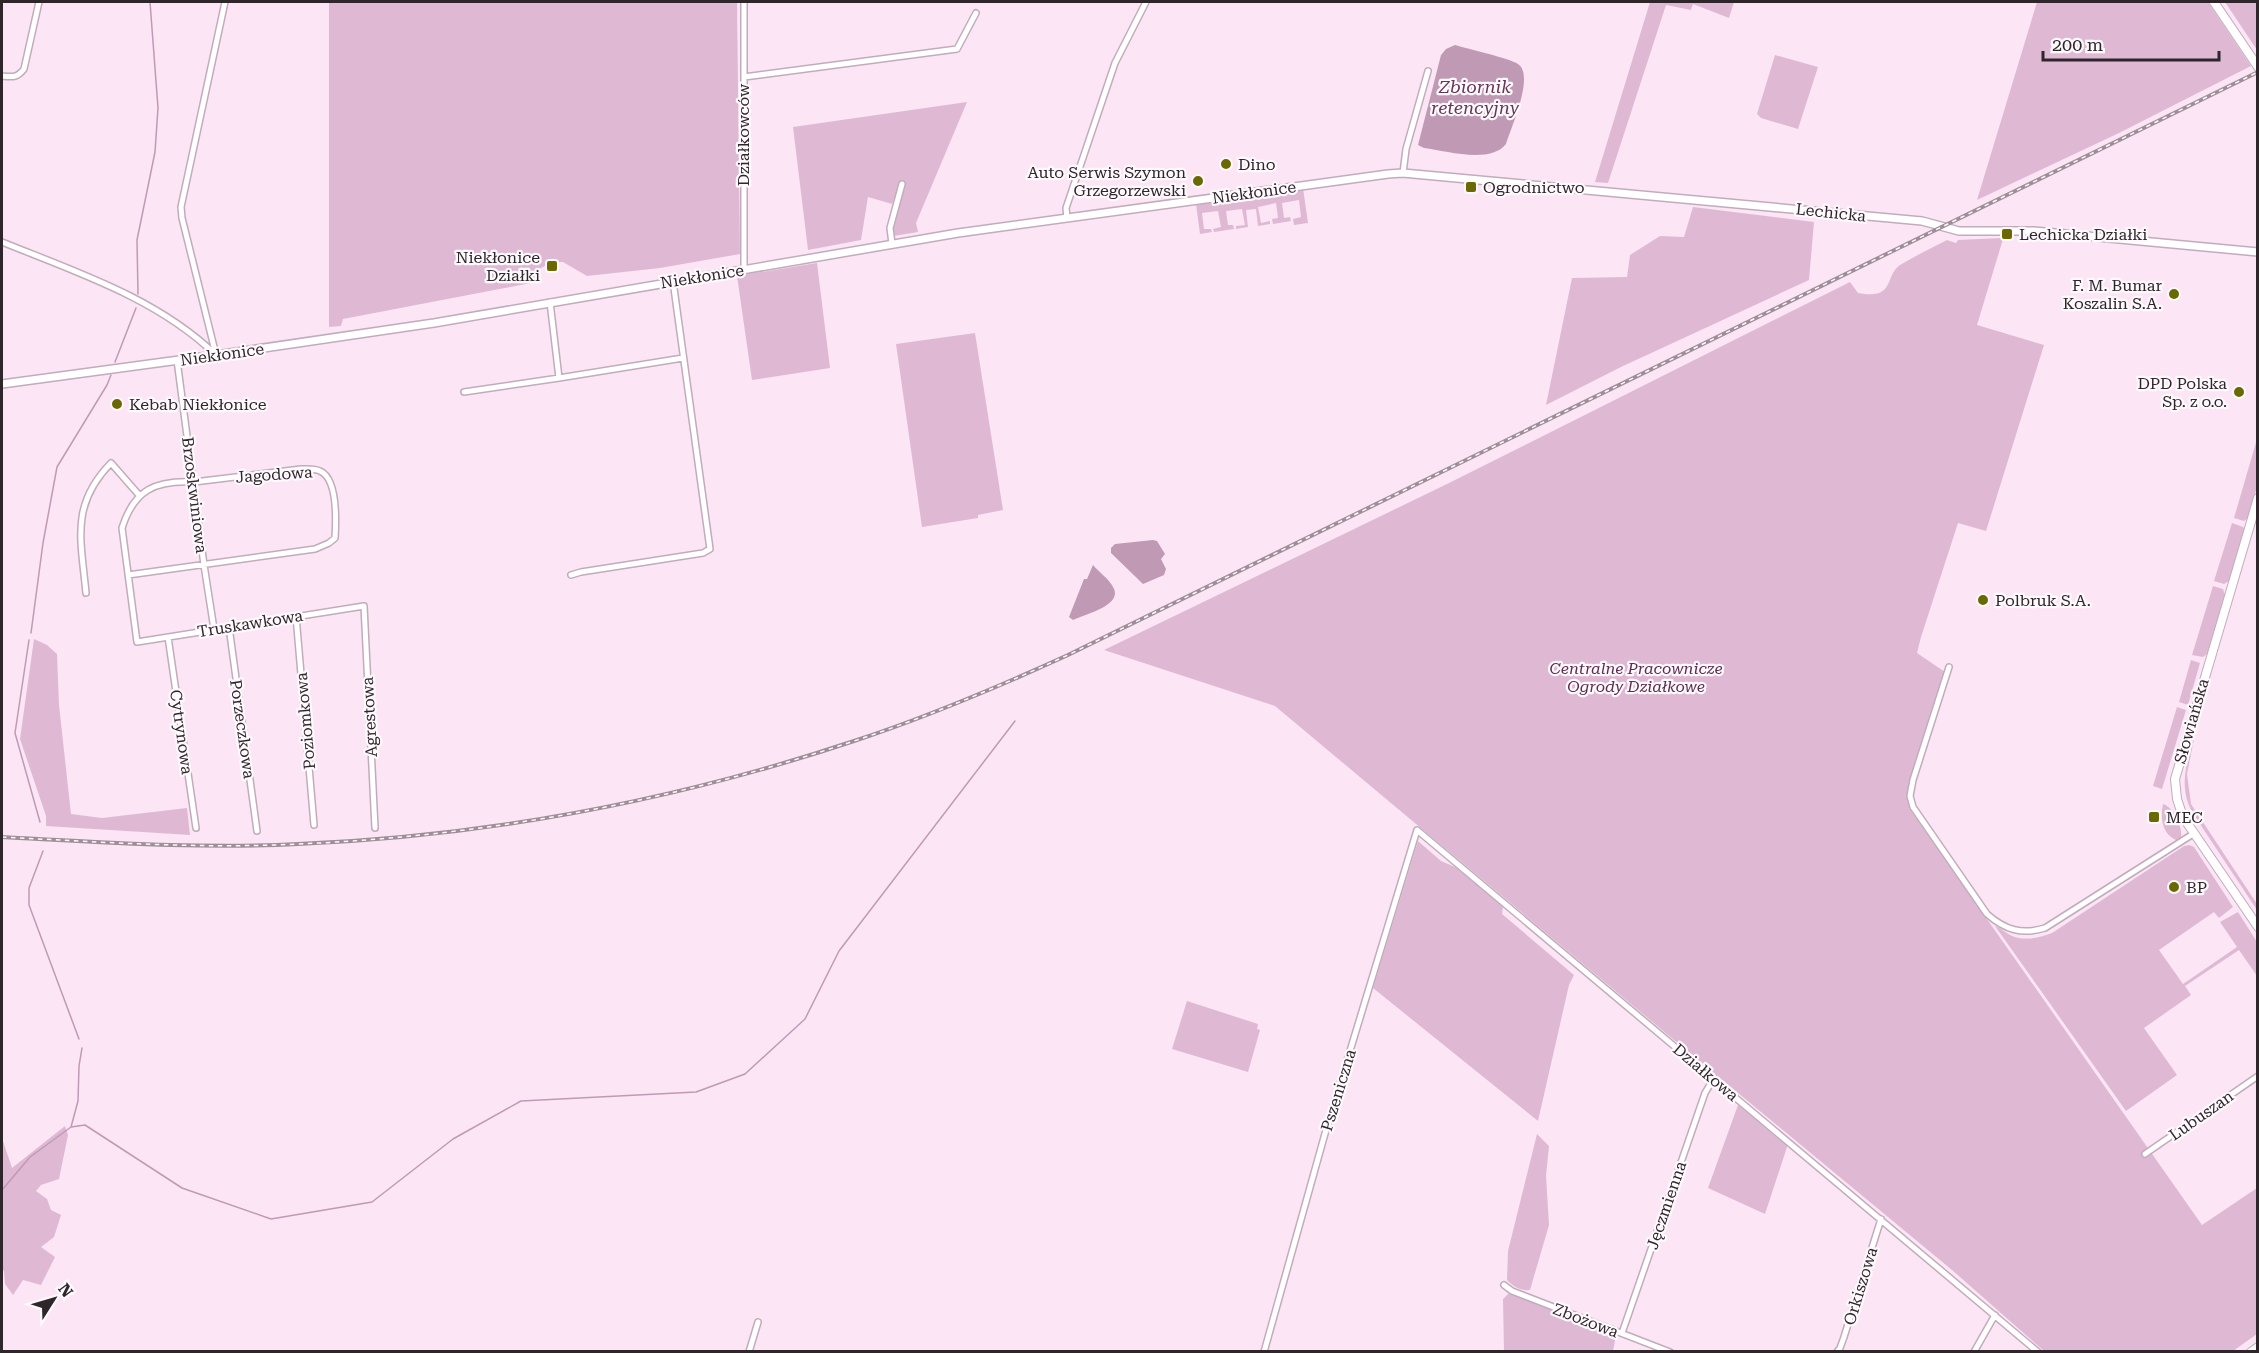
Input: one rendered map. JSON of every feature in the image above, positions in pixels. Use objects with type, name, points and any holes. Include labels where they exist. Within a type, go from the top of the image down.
[{"type":"main road","points":[[2214,2],[2255,64]]},
{"type":"main road","name":"Słowiańska","points":[[2258,498],[2175,774],[2179,805],[2193,834],[2258,927]]},
{"type":"main road","points":[[2251,1352],[2258,1347]]},
{"type":"street","points":[[2,76],[15,78],[24,69],[39,2]]},
{"type":"street","points":[[216,355],[181,207],[225,2]]},
{"type":"street","name":"Działkowców","points":[[744,2],[744,269]]},
{"type":"street","points":[[1067,218],[1066,208],[1115,63],[1146,2]]},
{"type":"street","points":[[744,77],[957,49],[976,13]]},
{"type":"street","points":[[1403,173],[1406,149],[1428,71]]},
{"type":"street","name":"Niekłonice","points":[[2,384],[434,323],[892,244],[1403,173]]},
{"type":"street","name":"Lechicka","points":[[1403,173],[1922,221],[1959,231],[2034,231],[2258,252]]},
{"type":"street","points":[[892,244],[890,228],[902,184]]},
{"type":"street","points":[[2,242],[103,283],[156,309],[187,329],[216,355]]},
{"type":"street","points":[[572,575],[703,553],[710,549],[673,281]]},
{"type":"street","points":[[550,302],[559,378]]},
{"type":"street","points":[[464,392],[683,358]]},
{"type":"street","name":"Brzoskwiniowa","points":[[177,360],[214,629]]},
{"type":"street","points":[[86,593],[80,520],[87,495],[97,477],[111,464],[139,495],[127,513],[122,528],[128,574]]},
{"type":"street","name":"Jagodowa","points":[[128,574],[315,549],[335,538],[337,517],[329,479],[318,470],[301,469],[194,482],[182,481],[152,486],[139,495]]},
{"type":"street","name":"Truskawkowa","points":[[128,574],[136,642],[364,606]]},
{"type":"street","name":"Agrestowa","points":[[364,606],[375,828]]},
{"type":"street","name":"Poziomkowa","points":[[296,616],[314,825]]},
{"type":"street","name":"Porzeczkowa","points":[[229,627],[257,831]]},
{"type":"street","name":"Cytrynowa","points":[[168,637],[196,828]]},
{"type":"street","points":[[1949,667],[1910,796],[1913,807],[1987,914],[1997,923],[2020,932],[2033,932],[2045,928],[2193,834]]},
{"type":"street","name":"Działkowa","points":[[1417,830],[2038,1352]]},
{"type":"street","name":"Pszeniczna","points":[[1264,1352],[1326,1130],[1417,830]]},
{"type":"street","name":"Lubuszan","points":[[2145,1154],[2258,1076]]},
{"type":"street","name":"Jęczmienna","points":[[1622,1333],[1701,1103],[1714,1078]]},
{"type":"street","name":"Orkiszowa","points":[[1837,1352],[1845,1337],[1881,1219]]},
{"type":"street","name":"Zbożowa","points":[[1504,1286],[1670,1352]]},
{"type":"street","points":[[1974,1352],[1995,1315]]},
{"type":"street","points":[[749,1352],[758,1322]]},
{"type":"green space","points":[[329,2],[737,2],[740,254],[660,268],[587,276],[563,262],[553,262],[539,269],[531,283],[343,319],[341,326],[329,327]]},
{"type":"green space","points":[[1650,2],[1734,2],[1729,18],[1693,4],[1691,10],[1666,5],[1608,183],[1595,182]]},
{"type":"green space","points":[[2037,2],[2208,2],[2251,66],[2119,133],[1977,200]]},
{"type":"green space","points":[[2225,2],[2257,2],[2257,50]]},
{"type":"green space","points":[[1775,55],[1818,67],[1798,129],[1761,118],[1757,114]]},
{"type":"green space","points":[[967,102],[916,223],[918,232],[894,236],[892,228],[901,196],[896,194],[892,204],[868,197],[861,240],[808,250],[793,127]]},
{"type":"green space","points":[[1303,188],[1308,223],[1294,225],[1293,219],[1301,217],[1299,200],[1282,203],[1284,218],[1290,217],[1291,221],[1273,224],[1272,219],[1278,218],[1276,203],[1258,207],[1261,223],[1270,221],[1270,224],[1258,226],[1256,209],[1246,210],[1248,227],[1236,229],[1236,226],[1245,225],[1242,209],[1226,211],[1228,225],[1233,225],[1234,229],[1214,232],[1213,229],[1221,227],[1218,211],[1202,213],[1204,229],[1211,229],[1212,232],[1200,234],[1196,204]]},
{"type":"green space","points":[[1693,207],[1814,222],[1809,280],[1621,367],[1546,405],[1572,278],[1627,277],[1630,255],[1660,236],[1684,237]]},
{"type":"green space","name":"Centralne Pracownicze Ogrody Działkowe","points":[[2003,239],[1977,325],[2044,345],[1986,531],[1958,523],[1921,637],[1917,653],[1945,672],[1932,711],[1909,808],[2202,1225],[2257,1188],[2257,1334],[2233,1351],[2044,1351],[1952,1270],[1275,706],[1104,650],[1447,484],[1850,282],[1858,293],[1878,293],[1884,290],[1900,265],[1947,240],[1956,243],[1958,240]]},
{"type":"green space","points":[[817,263],[830,368],[752,380],[737,276]]},
{"type":"green space","points":[[975,333],[1003,510],[978,515],[978,518],[922,527],[896,344]]},
{"type":"green space","points":[[2257,439],[2257,487],[2248,518],[2244,521],[2234,518]]},
{"type":"green space","points":[[2232,523],[2245,530],[2229,581],[2224,584],[2214,581]]},
{"type":"green space","points":[[2213,586],[2223,589],[2225,595],[2207,654],[2203,657],[2192,655]]},
{"type":"green space","points":[[34,639],[47,645],[57,654],[59,705],[71,814],[102,818],[187,808],[190,835],[46,826],[46,816],[20,739]]},
{"type":"green space","points":[[2191,660],[2200,663],[2188,705],[2179,702]]},
{"type":"green space","points":[[2177,707],[2186,710],[2162,789],[2153,786]]},
{"type":"green space","points":[[2195,734],[2187,774],[2191,804],[2257,904],[2257,910],[2189,805],[2185,775]]},
{"type":"green space","points":[[2163,804],[2177,819],[2181,835],[2178,841],[2168,835],[2165,830],[2162,815]]},
{"type":"green space","points":[[1418,841],[1441,861],[1455,867],[1503,906],[1502,914],[1574,975],[1569,985],[1538,1121],[1373,988]]},
{"type":"green space","points":[[2184,846],[2194,847],[2233,907],[2219,918],[2214,912],[2159,950],[2183,984],[2237,947],[2220,922],[2238,912],[2257,942],[2257,976],[2239,950],[2185,986],[2191,995],[2144,1028],[2177,1075],[2126,1111],[1995,926],[2012,936],[2027,939],[2052,933]]},
{"type":"green space","points":[[1187,1001],[1258,1024],[1257,1029],[1260,1030],[1248,1072],[1172,1049]]},
{"type":"green space","points":[[1738,1105],[1788,1144],[1765,1214],[1708,1188]]},
{"type":"green space","points":[[65,1126],[68,1135],[59,1179],[41,1185],[36,1191],[47,1199],[51,1210],[61,1215],[54,1237],[41,1247],[55,1257],[41,1285],[23,1280],[13,1295],[5,1284],[2,1270],[2,1138],[12,1168]]},
{"type":"green space","points":[[1537,1134],[1549,1146],[1546,1176],[1549,1225],[1530,1290],[1523,1290],[1507,1280],[1508,1251]]},
{"type":"green space","points":[[1509,1293],[1616,1335],[1613,1351],[1504,1351],[1503,1299]]},
{"type":"water","name":"Zbiornik retencyjny","points":[[1455,45],[1498,56],[1518,64],[1523,70],[1523,90],[1520,102],[1506,144],[1499,150],[1468,155],[1418,145],[1441,55],[1446,49]]},
{"type":"water","points":[[1157,541],[1165,554],[1161,559],[1166,569],[1164,575],[1143,584],[1111,553],[1111,548],[1115,544]]},
{"type":"water","points":[[1093,565],[1113,587],[1115,593],[1113,599],[1102,608],[1073,620],[1069,617],[1084,579],[1087,579]]},
{"type":"waterway","points":[[138,294],[137,240],[155,152],[158,108],[150,2]]},
{"type":"waterway","points":[[115,362],[136,308]]},
{"type":"waterway","points":[[31,633],[43,543],[57,467],[111,375]]},
{"type":"waterway","points":[[29,640],[15,733],[40,822]]},
{"type":"waterway","points":[[71,1127],[85,1125],[182,1188],[271,1219],[372,1202],[453,1139],[521,1101],[696,1092],[745,1074],[805,1019],[839,951],[1015,721]]},
{"type":"waterway","points":[[43,851],[29,888],[29,905],[79,1039]]},
{"type":"waterway","points":[[2,1190],[30,1157],[71,1127],[78,1101],[82,1048]]},
{"type":"railway","points":[[2,837],[224,846],[369,840],[440,833],[510,824],[649,798],[718,781],[854,741],[962,701],[1068,655],[2258,72]]},
{"type":"place","name":"Dino","points":[[1226,164]]},
{"type":"place","name":"Auto Serwis Szymon Grzegorzewski","points":[[1198,181]]},
{"type":"place","name":"Ogrodnictwo","points":[[1471,187]]},
{"type":"place","name":"Lechicka Działki","points":[[2007,234]]},
{"type":"place","name":"Niekłonice Działki","points":[[552,266]]},
{"type":"place","name":"F. M. Bumar Koszalin S.A.","points":[[2174,294]]},
{"type":"place","name":"DPD Polska Sp. z o.o.","points":[[2239,392]]},
{"type":"place","name":"Kebab Niekłonice","points":[[117,404]]},
{"type":"place","name":"Polbruk S.A.","points":[[1983,600]]},
{"type":"place","name":"MEC","points":[[2154,817]]},
{"type":"place","name":"BP","points":[[2174,887]]}]
